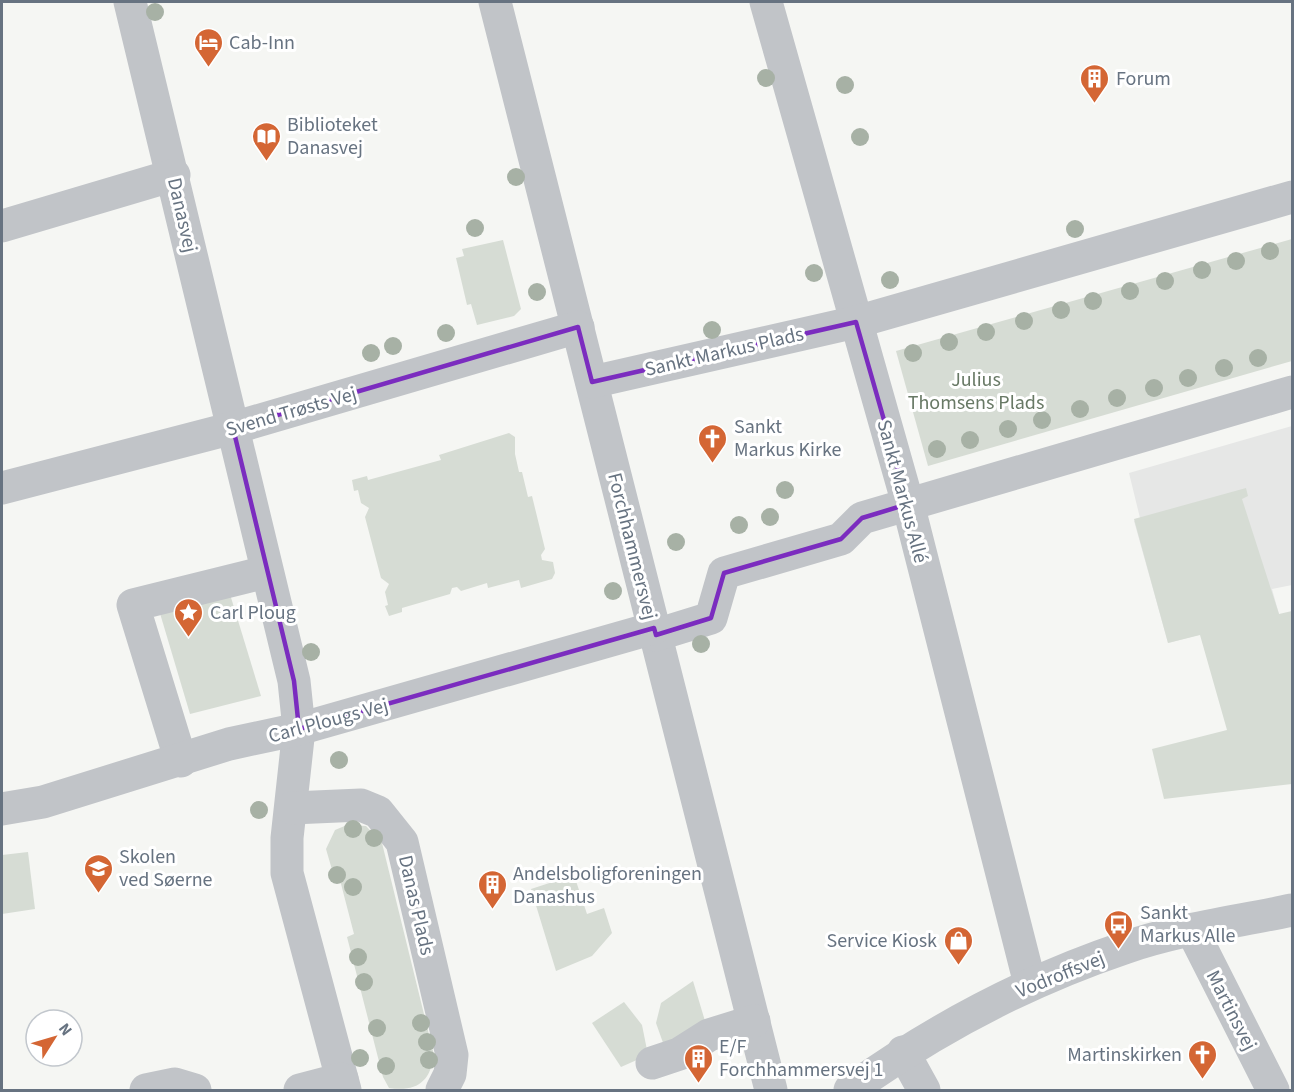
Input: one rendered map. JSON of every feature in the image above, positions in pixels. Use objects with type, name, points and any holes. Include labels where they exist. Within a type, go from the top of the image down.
[{"type":"street","name":"Danasvej","points":[[130,2],[234,428]]},
{"type":"street","name":"Forchhammersvej","points":[[495,2],[771,1090]]},
{"type":"street","name":"Sankt Markus Allé","points":[[766,2],[908,504],[1030,984]]},
{"type":"street","points":[[2,226],[174,175]]},
{"type":"street","points":[[856,321],[1293,197]]},
{"type":"street","name":"Sankt Markus Plads","points":[[592,382],[856,321]]},
{"type":"street","name":"Svend Trøsts Vej","points":[[2,488],[234,428],[578,327]]},
{"type":"street","points":[[655,631],[711,618],[724,573],[841,539],[862,518],[1293,392]]},
{"type":"street","points":[[234,428],[266,572],[294,681],[299,729],[287,838],[287,873],[343,1085],[300,1090]]},
{"type":"street","points":[[181,761],[133,605],[266,572]]},
{"type":"street","name":"Carl Plougs Vej","points":[[2,809],[43,802],[181,761],[229,744],[299,729],[655,631]]},
{"type":"street","name":"Danas Plads","points":[[292,808],[361,805],[378,812],[402,842],[452,1055],[450,1074],[442,1090]]},
{"type":"street","name":"Vodroffsvej","points":[[850,1090],[903,1052],[1030,984],[1124,948],[1192,930],[1293,910]]},
{"type":"street","name":"Martinsvej","points":[[1192,930],[1273,1090]]},
{"type":"street","points":[[652,1063],[679,1054],[709,1035],[754,1021]]},
{"type":"street","points":[[903,1052],[924,1090]]},
{"type":"street","points":[[146,1090],[175,1084],[195,1090]]},
{"type":"highlighted area","points":[[856,322],[908,504],[862,518],[841,539],[724,573],[711,618],[656,635],[654,628],[299,729],[294,681],[233,428],[578,327],[592,382]]},
{"type":"shaded area","points":[[1292,426],[1292,585],[1272,589],[1279,614],[1168,643],[1134,521],[1140,518],[1129,473]]},
{"type":"green space","name":"Julius Thomsens Plads","points":[[1292,239],[1292,361],[928,466],[896,351]]},
{"type":"green space","points":[[503,240],[521,309],[514,316],[477,325],[471,304],[467,305],[456,258],[464,256],[462,249]]},
{"type":"green space","points":[[509,433],[515,437],[515,454],[519,472],[522,472],[528,497],[532,496],[545,549],[541,555],[542,560],[553,562],[555,573],[552,579],[521,588],[519,580],[488,588],[487,583],[461,591],[457,587],[452,588],[450,594],[402,608],[402,612],[389,616],[385,606],[388,605],[385,592],[389,584],[381,578],[365,517],[369,508],[361,503],[358,490],[354,491],[352,480],[367,476],[368,480],[441,460],[439,455]]},
{"type":"green space","points":[[1246,488],[1248,496],[1242,499],[1279,614],[1292,611],[1292,784],[1164,799],[1152,749],[1227,730],[1200,635],[1168,643],[1134,519]]},
{"type":"green space","points":[[229,591],[261,696],[190,714],[159,610]]},
{"type":"green space","points":[[347,825],[366,826],[382,843],[434,1055],[425,1078],[420,1083],[407,1088],[389,1088],[383,1077],[347,937],[354,934],[340,880],[335,880],[326,849],[335,830]]},
{"type":"green space","points":[[28,852],[35,909],[2,914],[2,855]]},
{"type":"green space","points":[[574,875],[587,914],[604,908],[612,933],[592,956],[556,971],[531,889]]},
{"type":"green space","points":[[693,981],[708,1031],[667,1054],[656,1023],[661,1003]]},
{"type":"green space","points":[[624,1002],[642,1025],[648,1055],[621,1067],[592,1023]]},
{"type":"place","name":"Cab-Inn","points":[[208,68]]},
{"type":"place","name":"Forum","points":[[1095,104]]},
{"type":"place","name":"Biblioteket Danasvej","points":[[266,162]]},
{"type":"place","name":"Sankt Markus Kirke","points":[[713,464]]},
{"type":"place","name":"Carl Ploug","points":[[189,638]]},
{"type":"place","name":"Skolen ved Søerne","points":[[98,894]]},
{"type":"place","name":"Andelsboligforeningen Danashus","points":[[492,910]]},
{"type":"place","name":"Sankt Markus Alle","points":[[1119,950]]},
{"type":"place","name":"Service Kiosk","points":[[958,966]]},
{"type":"place","name":"Martinskirken","points":[[1203,1080]]},
{"type":"place","name":"E/F Forchhammersvej 1","points":[[698,1084]]}]
